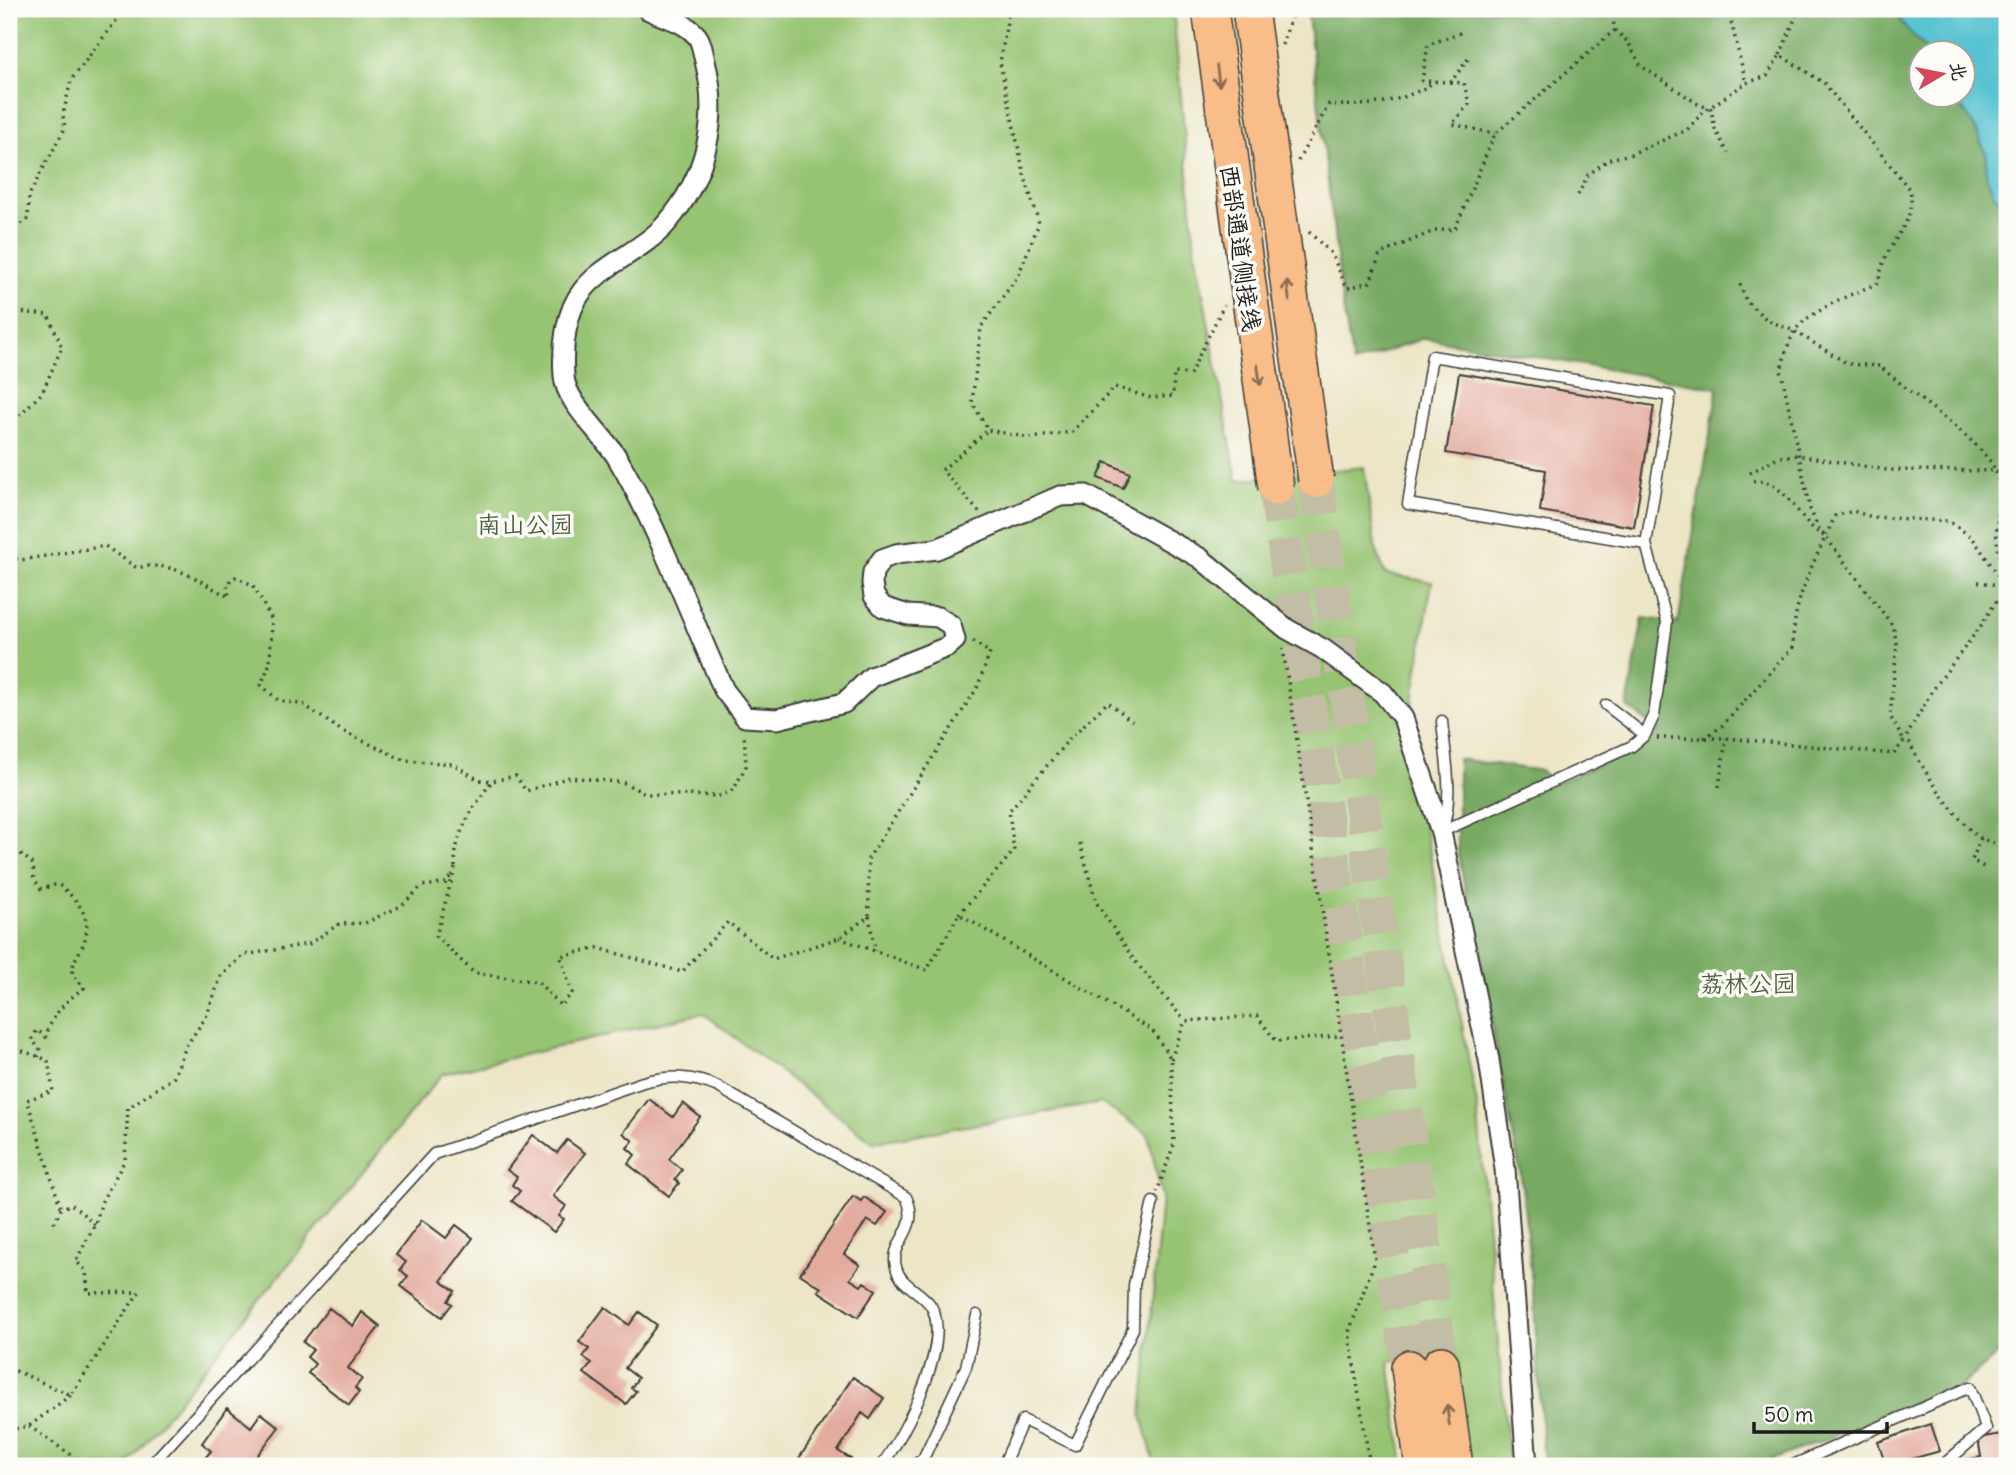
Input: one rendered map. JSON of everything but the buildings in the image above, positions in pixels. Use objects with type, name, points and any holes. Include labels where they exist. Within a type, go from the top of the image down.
[{"type":"highway","name":"西部通道侧接线","points":[[1210,9],[1276,488]]},
{"type":"highway","name":"西部通道侧接线","points":[[1250,9],[1316,480]]},
{"type":"highway","points":[[1423,1466],[1425,1366],[1455,1466]]},
{"type":"street","points":[[646,9],[682,23],[699,37],[708,75],[710,137],[704,163],[665,226],[584,288],[572,306],[563,358],[564,380],[572,399],[609,442],[629,477],[724,690],[745,717],[776,719],[844,703],[871,677],[947,647],[955,640],[951,625],[938,617],[908,615],[883,607],[874,596],[873,572],[882,559],[937,549],[1060,496],[1086,495],[1200,558],[1279,622],[1323,649],[1383,693],[1403,718],[1441,832],[1498,1115],[1505,1169],[1527,1466]]},
{"type":"lane","points":[[1441,832],[1632,746],[1645,735],[1654,716],[1667,622],[1646,544],[1670,396],[1432,356],[1408,504],[1646,544]]},
{"type":"lane","points":[[1606,705],[1645,735]]},
{"type":"lane","points":[[1441,721],[1449,808],[1441,832]]},
{"type":"lane","points":[[150,1466],[434,1154],[642,1083],[673,1076],[704,1081],[718,1087],[906,1197],[911,1221],[895,1255],[895,1266],[900,1278],[923,1295],[933,1309],[937,1326],[920,1396],[900,1439],[881,1466]]},
{"type":"lane","points":[[1003,1466],[1023,1420],[1075,1445],[1133,1329],[1134,1285],[1153,1202]]},
{"type":"lane","points":[[913,1466],[923,1459],[965,1367],[977,1315]]},
{"type":"lane","points":[[1791,1466],[1970,1387],[1986,1428],[1942,1466]]},
{"type":"path","points":[[9,232],[28,219],[29,195],[65,128],[63,115],[71,80],[125,9]]},
{"type":"path","points":[[1009,9],[1000,63],[1024,174],[1039,223],[1018,276],[981,327],[972,402],[988,430],[1031,438],[1072,432],[1115,387],[1151,398],[1173,396],[1174,373],[1190,373],[1226,302]]},
{"type":"path","points":[[1280,52],[1294,9]]},
{"type":"path","points":[[1571,9],[1610,9],[1615,30],[1628,42],[1641,66],[1698,104],[1712,109]]},
{"type":"path","points":[[1728,9],[1746,83]]},
{"type":"path","points":[[1578,195],[1588,175],[1609,159],[1662,142],[1687,130],[1703,112],[1712,109],[1746,83],[1767,76],[1780,55],[1799,9]]},
{"type":"path","points":[[1465,30],[1428,45],[1422,80],[1464,83],[1469,104],[1452,124],[1495,134]]},
{"type":"path","points":[[1306,230],[1331,253],[1347,288],[1370,282],[1380,254],[1434,231],[1455,229],[1495,134],[1615,30]]},
{"type":"path","points":[[1780,55],[1824,83],[1875,151],[1894,168],[1910,190],[1912,201],[1908,222],[1884,259],[1878,283],[1834,302],[1794,331],[1781,370],[1810,509],[1826,537]]},
{"type":"path","points":[[1451,82],[1468,59]]},
{"type":"path","points":[[1295,167],[1329,104],[1351,106],[1418,94],[1435,81]]},
{"type":"path","points":[[1712,109],[1715,129],[1728,153]]},
{"type":"path","points":[[1645,735],[1662,740],[1726,738],[1894,754],[1932,691],[2007,587],[1996,538],[1999,503],[1996,471],[1975,443],[1901,386],[1880,366],[1848,363],[1794,331],[1767,320],[1746,301],[1740,284]]},
{"type":"path","points":[[9,311],[48,315],[62,347],[42,393],[9,425]]},
{"type":"path","points":[[988,430],[942,470],[992,526]]},
{"type":"path","points":[[1750,473],[1778,457],[1797,455],[1886,470],[2007,471]]},
{"type":"path","points":[[1753,481],[1763,480],[1772,484],[1786,496],[1810,529],[1835,544],[1893,626],[1897,644],[1890,716],[1938,789],[1981,838],[2007,845]]},
{"type":"path","points":[[1703,738],[1721,727],[1793,647],[1792,625],[1804,579],[1835,516],[1853,511],[1872,517],[1948,521],[1972,537],[2007,587]]},
{"type":"path","points":[[9,557],[21,560],[105,546],[119,553],[137,568],[155,563],[179,570],[229,597],[227,584],[235,578],[253,585],[272,620],[270,663],[261,685],[278,700],[304,705],[342,731],[404,760],[453,764],[479,780],[492,781],[516,776],[526,791],[570,777],[624,783],[646,794],[721,796],[734,789],[746,766],[745,717]]},
{"type":"path","points":[[1978,582],[2007,587]]},
{"type":"path","points":[[1279,622],[1374,1261],[1349,1332],[1370,1466]]},
{"type":"path","points":[[874,951],[869,916],[868,859],[977,688],[990,653],[951,625]]},
{"type":"path","points":[[839,938],[928,970],[959,914],[1014,850],[1009,811],[1070,738],[1108,702],[1132,721]]},
{"type":"path","points":[[1719,787],[1726,738]]},
{"type":"path","points":[[492,781],[471,812],[454,847],[455,868],[436,936],[474,973],[538,982],[561,1006],[572,993],[560,956],[598,948],[682,971],[728,922],[773,958],[839,938],[869,916]]},
{"type":"path","points":[[9,822],[15,849],[33,864],[34,879],[41,889],[58,884],[78,900],[88,922],[82,946],[73,960],[72,973],[84,988],[65,1003],[49,1024],[46,1037],[37,1030],[32,1040],[40,1049],[38,1056]]},
{"type":"path","points":[[1981,838],[1972,860],[1987,869]]},
{"type":"path","points":[[1080,843],[1096,902],[1134,960],[1185,1021]]},
{"type":"path","points":[[9,1430],[29,1426],[71,1395],[139,1292],[88,1293],[86,1271],[76,1261],[95,1224],[102,1201],[125,1160],[128,1108],[174,1077],[186,1046],[206,1017],[221,976],[244,955],[309,944],[339,924],[365,923],[401,906],[422,886],[446,883],[455,868]]},
{"type":"path","points":[[959,914],[1152,1030],[1171,1059]]},
{"type":"path","points":[[1185,1021],[1256,1016],[1276,1041],[1341,1036]]},
{"type":"path","points":[[1153,1202],[1174,1144],[1171,1059],[1185,1021]]},
{"type":"path","points":[[9,1046],[48,1060],[53,1091],[27,1100],[61,1209]]},
{"type":"path","points":[[54,1223],[61,1209],[71,1204],[95,1224]]},
{"type":"path","points":[[9,1280],[12,1287],[9,1293]]},
{"type":"path","points":[[9,1367],[71,1395]]},
{"type":"path","points":[[29,1426],[74,1457],[71,1466]]},
{"type":"green space","name":"南山公园","points":[[9,9],[1173,9],[1195,250],[1237,480],[1364,467],[1375,546],[1385,574],[1432,582],[1412,706],[1409,760],[1429,847],[1477,1105],[1509,1466],[1469,1466],[1454,1353],[1389,1362],[1404,1466],[1155,1466],[1142,1415],[1162,1197],[1148,1134],[1101,1103],[873,1142],[703,1013],[442,1074],[126,1466],[9,1466]]},
{"type":"green space","name":"荔林公园","points":[[1307,9],[1897,9],[1905,27],[1915,38],[1908,38],[1908,108],[1962,108],[1976,130],[1987,156],[1986,175],[1994,195],[2007,208],[2007,1346],[1959,1388],[1756,1466],[1544,1466],[1534,1302],[1521,1176],[1458,853],[1458,759],[1542,771],[1554,784],[1634,750],[1659,730],[1627,707],[1643,618],[1678,623],[1718,388],[1424,338],[1353,364],[1343,307]]},
{"type":"water","points":[[1897,9],[2005,9],[2007,208],[1994,195],[1986,175],[1987,156],[1976,130],[1962,108],[1978,108],[1978,38],[1915,38]]},
{"type":"tunnel","points":[[1316,480],[1441,1364]]},
{"type":"tunnel","points":[[1276,488],[1409,1368]]}]
